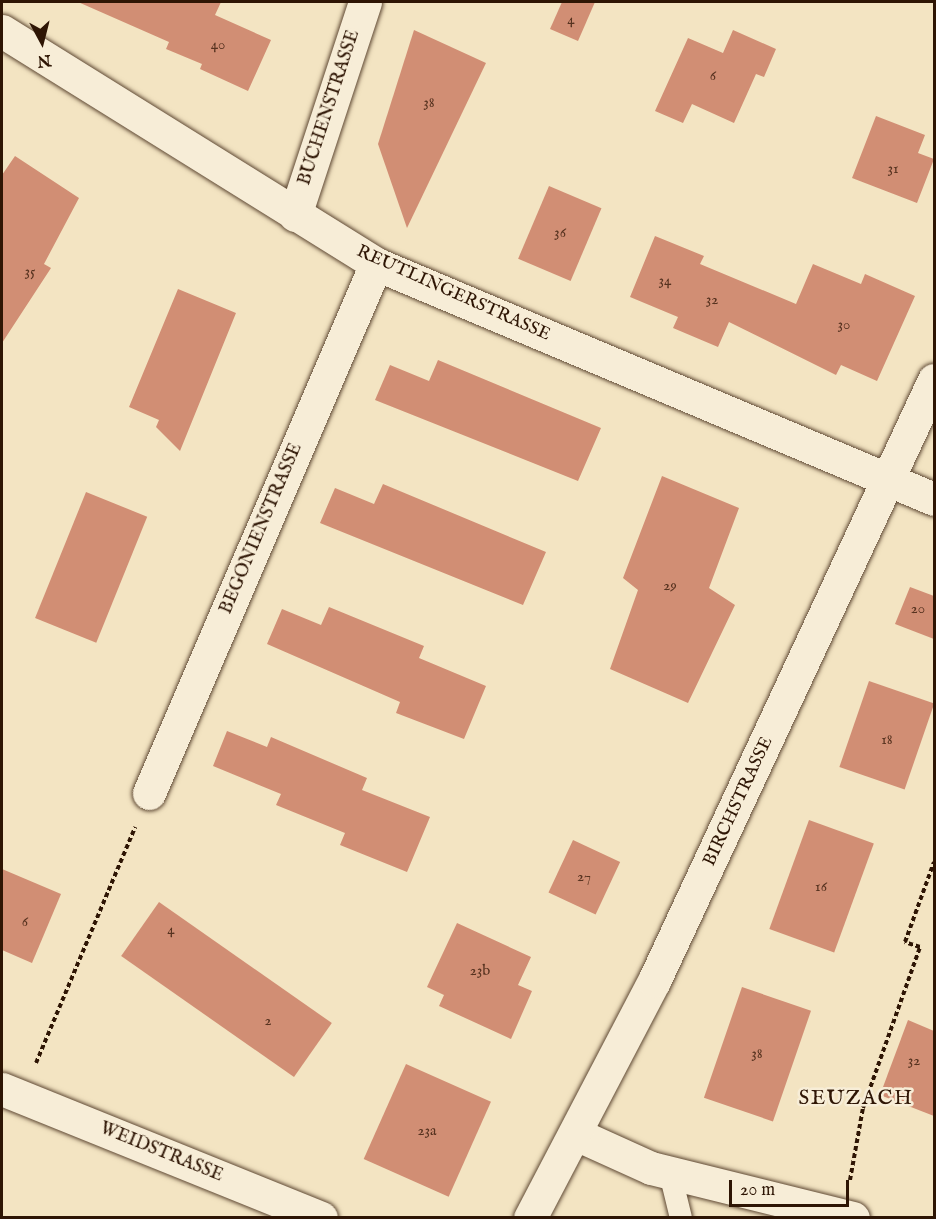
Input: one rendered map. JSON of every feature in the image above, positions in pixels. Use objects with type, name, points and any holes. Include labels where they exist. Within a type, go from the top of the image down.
[{"type":"street","name":"BUCHENSTRASSE","points":[[295,215],[365,2]]},
{"type":"street","name":"REUTLINGERSTRASSE","points":[[2,31],[376,264],[934,498]]},
{"type":"street","name":"BEGONIENSTRASSE","points":[[149,793],[376,264]]},
{"type":"street","name":"BIRCHSTRASSE","points":[[530,1218],[578,1135],[890,481],[934,380]]},
{"type":"street","name":"WEIDSTRASSE","points":[[12,1093],[321,1218]]},
{"type":"street","points":[[578,1135],[670,1173],[847,1216]]},
{"type":"lane","points":[[670,1173],[681,1218]]},
{"type":"path","points":[[12,1093],[149,793]]},
{"type":"path","points":[[847,1216],[863,1108],[920,946],[905,942],[934,862]]},
{"type":"building","points":[[78,2],[221,2],[215,15],[271,40],[248,91],[200,69],[202,64],[166,49],[169,42]]},
{"type":"building","points":[[562,2],[595,2],[578,41],[550,29]]},
{"type":"building","points":[[414,30],[486,63],[407,228],[378,144]]},
{"type":"building","points":[[733,30],[776,49],[764,77],[756,74],[734,123],[692,104],[683,123],[655,111],[688,38],[723,53]]},
{"type":"building","points":[[876,116],[925,135],[918,153],[934,159],[917,203],[852,178]]},
{"type":"building","points":[[15,156],[79,198],[44,264],[51,268],[2,343],[2,175]]},
{"type":"building","points":[[549,186],[601,208],[571,281],[518,259]]},
{"type":"building","points":[[655,236],[704,256],[700,264],[796,304],[813,264],[861,284],[865,274],[915,296],[877,381],[841,365],[836,375],[729,322],[718,347],[673,328],[678,317],[630,297]]},
{"type":"building","points":[[178,289],[236,313],[180,451],[156,427],[159,420],[129,407]]},
{"type":"building","points":[[438,360],[601,428],[578,481],[375,400],[390,365],[429,381]]},
{"type":"building","points":[[662,476],[739,508],[709,588],[735,605],[688,703],[610,669],[638,590],[623,578]]},
{"type":"building","points":[[383,484],[546,552],[523,605],[320,523],[335,488],[374,504]]},
{"type":"building","points":[[86,492],[147,517],[96,643],[35,618]]},
{"type":"building","points":[[910,587],[934,596],[934,639],[895,624]]},
{"type":"building","points":[[329,607],[424,646],[419,658],[486,686],[464,739],[396,713],[400,702],[267,644],[282,609],[321,625]]},
{"type":"building","points":[[869,681],[934,703],[905,790],[839,767]]},
{"type":"building","points":[[227,731],[267,747],[271,737],[367,778],[362,790],[430,817],[407,872],[340,845],[345,833],[276,805],[281,794],[213,766]]},
{"type":"building","points":[[809,820],[874,844],[834,953],[769,929]]},
{"type":"building","points":[[573,840],[620,862],[596,915],[548,893]]},
{"type":"building","points":[[2,869],[61,894],[32,963],[2,950]]},
{"type":"building","points":[[159,902],[332,1023],[294,1077],[121,956]]},
{"type":"building","points":[[457,923],[531,957],[518,985],[532,991],[511,1039],[439,1006],[444,995],[427,987]]},
{"type":"building","points":[[742,987],[811,1011],[773,1121],[704,1098]]},
{"type":"building","points":[[908,1020],[934,1031],[934,1116],[880,1095]]},
{"type":"building","points":[[406,1064],[491,1102],[449,1197],[364,1159]]},
{"type":"district","name":"SEUZACH","points":[[856,1099]]}]
